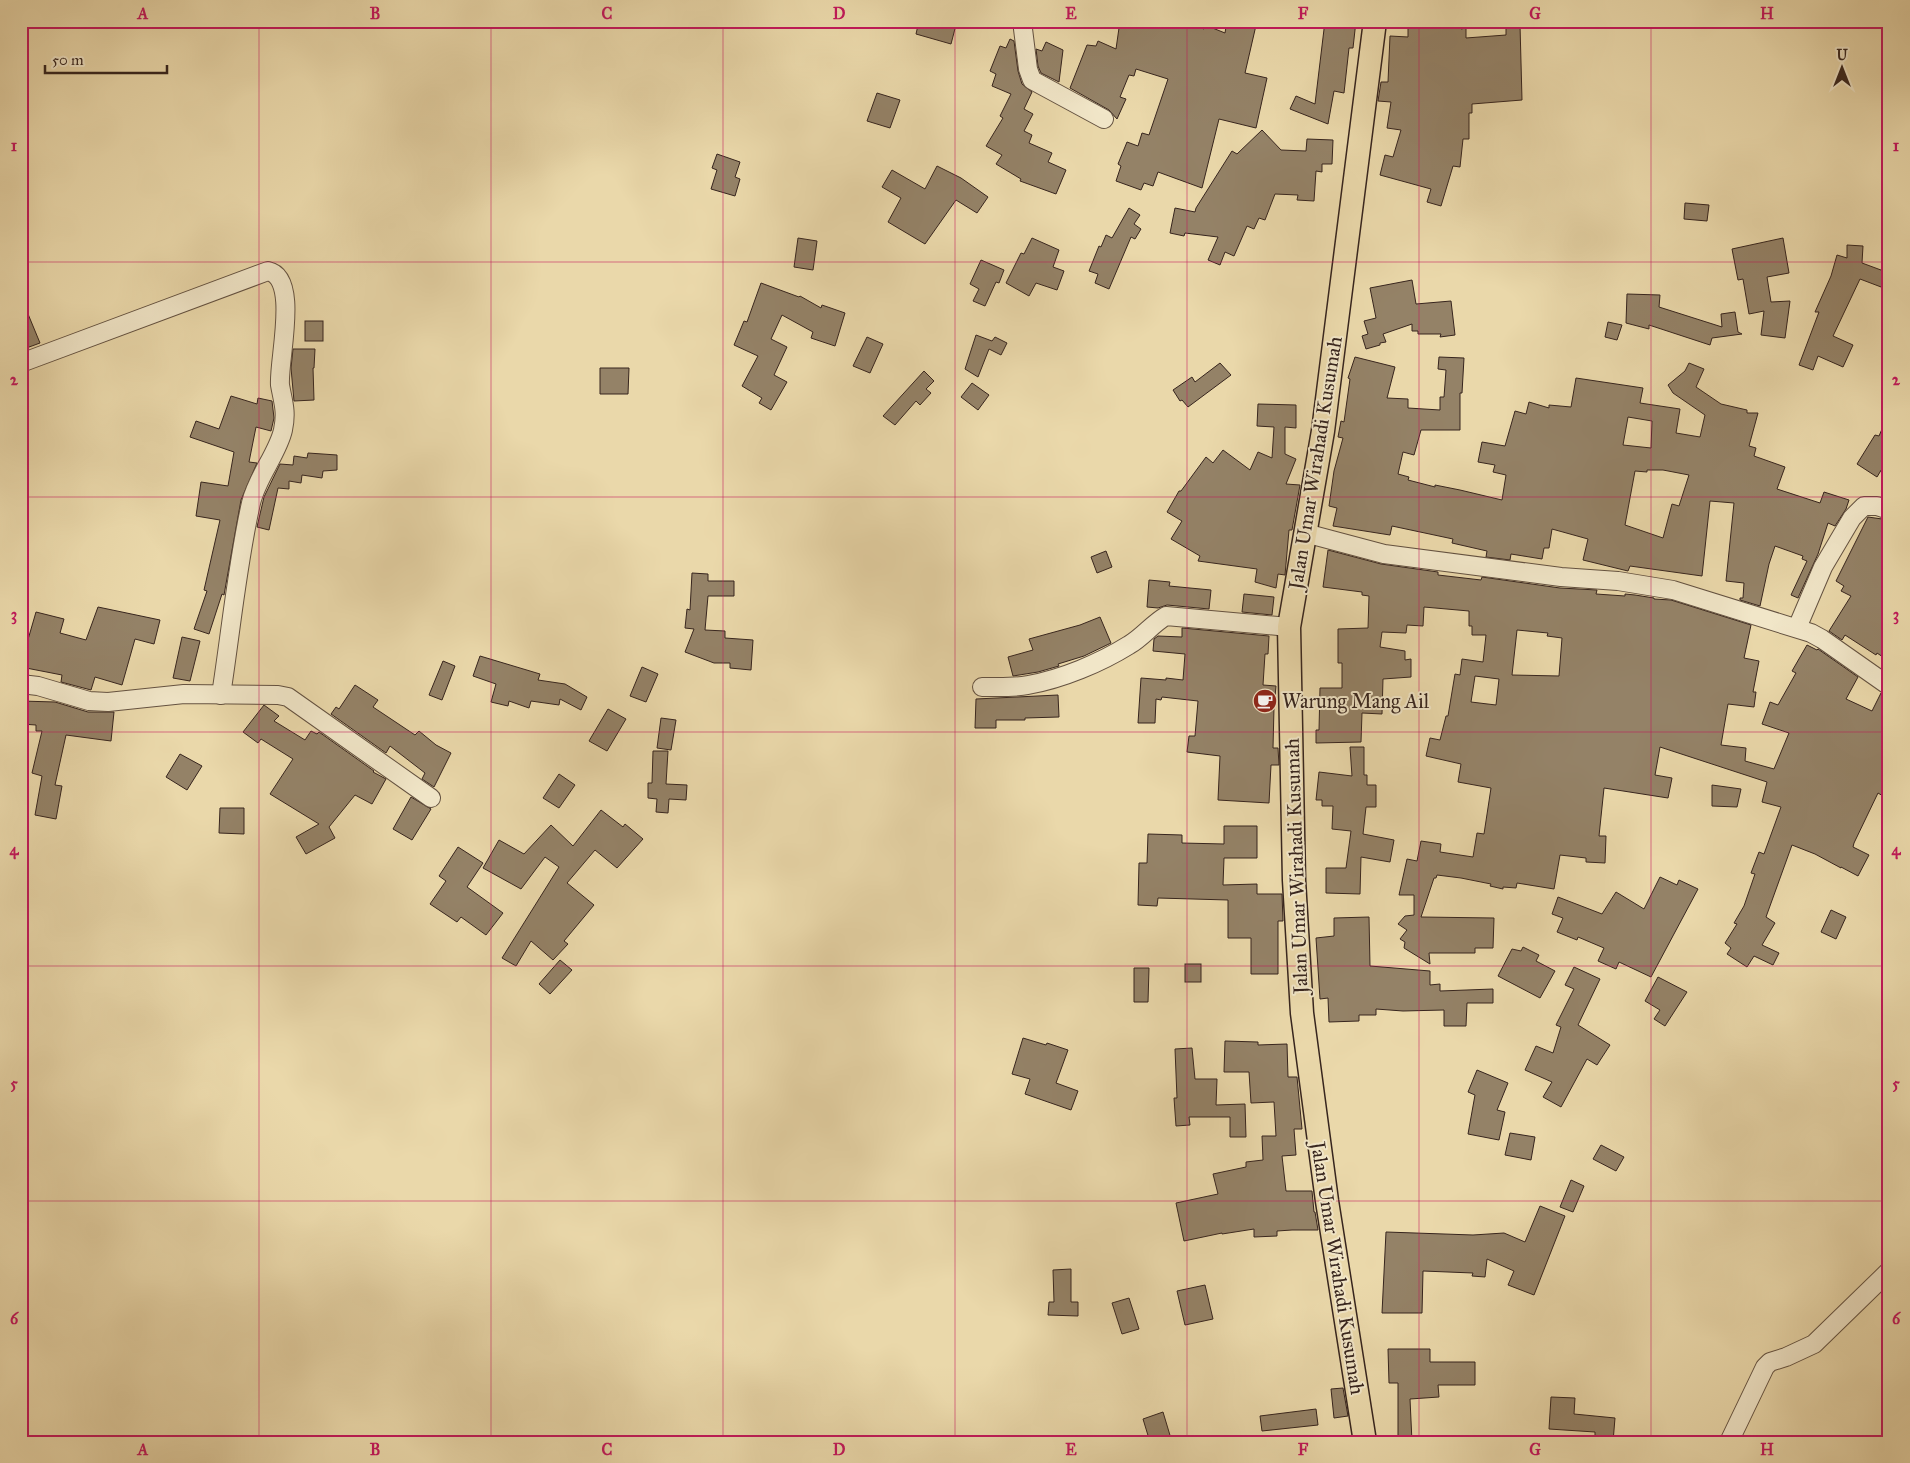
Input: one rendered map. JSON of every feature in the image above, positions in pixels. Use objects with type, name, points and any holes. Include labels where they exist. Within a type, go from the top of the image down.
[{"type":"main road","name":"Jalan Umar Wirahadi Kusumah","points":[[1365,1442],[1327,1201],[1302,1013],[1294,880],[1289,627],[1324,422],[1375,21]]},
{"type":"street","points":[[1022,21],[1028,69],[1032,80],[1104,119]]},
{"type":"street","points":[[21,363],[268,271],[275,272],[280,278],[284,286],[285,304],[280,385],[285,404],[283,431],[259,479],[252,501],[244,538],[221,695]]},
{"type":"street","points":[[1797,628],[1824,567],[1852,518],[1864,506],[1877,506],[1889,510]]},
{"type":"street","points":[[1305,534],[1384,554],[1561,578],[1618,581],[1673,590],[1797,628],[1822,639],[1889,686]]},
{"type":"street","points":[[982,687],[1026,685],[1070,673],[1128,646],[1166,616],[1289,627]]},
{"type":"street","points":[[21,684],[38,686],[89,701],[108,702],[184,694],[278,695],[288,697],[431,798]]},
{"type":"street","points":[[1729,1442],[1765,1367],[1770,1362],[1814,1344],[1889,1271]]},
{"type":"building","points":[[919,21],[957,21],[951,44],[916,34]]},
{"type":"building","points":[[1120,21],[1181,21],[1204,29],[1205,25],[1225,33],[1227,21],[1257,21],[1245,73],[1267,78],[1256,128],[1219,119],[1202,188],[1158,172],[1153,186],[1144,183],[1141,190],[1116,181],[1121,166],[1118,164],[1127,142],[1138,146],[1142,133],[1149,135],[1168,79],[1136,69],[1134,76],[1129,75],[1120,97],[1126,99],[1117,119],[1109,110],[1070,88],[1087,45],[1096,46],[1098,41],[1116,49]]},
{"type":"building","points":[[1325,21],[1356,21],[1353,48],[1349,48],[1344,93],[1334,91],[1328,124],[1290,109],[1296,96],[1315,104]]},
{"type":"building","points":[[1408,21],[1460,21],[1461,29],[1466,28],[1466,38],[1506,35],[1506,26],[1520,25],[1522,100],[1472,104],[1472,113],[1469,113],[1469,139],[1463,139],[1460,167],[1453,166],[1441,206],[1427,202],[1431,189],[1380,175],[1385,155],[1393,157],[1401,130],[1387,128],[1391,102],[1378,101],[1381,82],[1388,82],[1390,36],[1408,37]]},
{"type":"building","points":[[1010,39],[1014,41],[1018,71],[1022,84],[1032,92],[1024,109],[1033,114],[1024,131],[1032,135],[1029,143],[1052,153],[1048,162],[1066,170],[1056,194],[1020,181],[1021,179],[996,164],[1002,155],[986,146],[1003,118],[1000,116],[1011,94],[992,86],[996,74],[990,71],[1000,46],[1006,48]]},
{"type":"building","points":[[1046,42],[1063,50],[1059,82],[1041,73],[1038,66],[1036,49],[1042,51]]},
{"type":"building","points":[[877,93],[900,100],[890,128],[867,121]]},
{"type":"building","points":[[1262,130],[1281,150],[1306,151],[1307,139],[1333,140],[1332,164],[1322,164],[1322,172],[1316,171],[1314,201],[1297,200],[1298,195],[1275,194],[1265,220],[1259,218],[1254,229],[1247,226],[1234,256],[1225,252],[1220,265],[1208,260],[1218,237],[1185,233],[1184,236],[1170,233],[1175,208],[1195,212],[1232,151],[1237,154]]},
{"type":"building","points":[[717,154],[740,162],[735,177],[740,179],[735,196],[711,189],[717,170],[712,168]]},
{"type":"building","points":[[937,166],[961,178],[988,197],[977,213],[956,200],[925,244],[888,222],[901,198],[882,187],[892,170],[925,189]]},
{"type":"building","points":[[1685,203],[1709,205],[1707,221],[1684,219]]},
{"type":"building","points":[[1129,208],[1140,215],[1134,224],[1141,229],[1135,239],[1131,237],[1109,289],[1095,283],[1098,274],[1089,271],[1099,246],[1101,247],[1106,235],[1112,238]]},
{"type":"building","points":[[798,238],[817,241],[813,270],[794,267]]},
{"type":"building","points":[[1032,238],[1059,250],[1053,267],[1064,271],[1057,290],[1036,283],[1029,296],[1006,283],[1021,253],[1024,254]]},
{"type":"building","points":[[1783,238],[1789,273],[1767,277],[1771,302],[1790,301],[1785,338],[1761,335],[1764,311],[1749,314],[1743,279],[1738,280],[1732,249]]},
{"type":"building","points":[[1847,245],[1863,246],[1862,263],[1889,273],[1889,290],[1860,279],[1833,336],[1853,345],[1843,367],[1818,356],[1813,370],[1799,365],[1819,312],[1815,312],[1831,276],[1837,255],[1847,258]]},
{"type":"building","points":[[981,260],[1004,270],[999,283],[996,282],[985,306],[973,301],[979,289],[970,284]]},
{"type":"building","points":[[1412,280],[1416,304],[1451,301],[1455,335],[1440,337],[1441,334],[1418,334],[1418,331],[1412,331],[1412,324],[1383,334],[1386,342],[1366,349],[1362,336],[1368,334],[1364,321],[1376,318],[1370,288]]},
{"type":"building","points":[[761,283],[800,296],[821,308],[822,305],[845,313],[835,346],[811,338],[813,332],[782,315],[771,339],[787,347],[774,375],[787,382],[771,410],[759,403],[762,398],[742,386],[758,356],[734,345],[744,321],[747,322]]},
{"type":"building","points":[[1627,294],[1660,295],[1659,307],[1722,327],[1721,314],[1735,312],[1738,332],[1742,334],[1712,338],[1710,345],[1649,325],[1649,329],[1626,323]]},
{"type":"building","points":[[21,297],[40,343],[21,350]]},
{"type":"building","points":[[305,321],[323,321],[323,341],[305,341]]},
{"type":"building","points":[[1608,322],[1622,325],[1617,340],[1605,337]]},
{"type":"building","points":[[976,335],[992,341],[995,337],[1007,343],[1001,355],[989,349],[978,377],[965,369]]},
{"type":"building","points":[[867,337],[883,344],[870,373],[853,366]]},
{"type":"building","points":[[293,349],[315,349],[313,368],[314,400],[294,401],[291,368]]},
{"type":"building","points":[[1355,357],[1395,367],[1387,398],[1408,399],[1408,408],[1440,410],[1440,397],[1444,397],[1446,370],[1438,369],[1439,357],[1464,358],[1462,393],[1460,393],[1460,430],[1421,430],[1414,455],[1403,452],[1398,474],[1409,477],[1408,480],[1435,487],[1435,485],[1502,500],[1506,475],[1493,472],[1495,465],[1478,462],[1482,442],[1505,446],[1515,411],[1526,414],[1529,402],[1549,408],[1549,405],[1571,407],[1576,378],[1643,388],[1640,403],[1680,409],[1676,433],[1700,437],[1705,415],[1673,393],[1668,385],[1685,371],[1689,363],[1704,369],[1696,387],[1721,404],[1747,410],[1747,413],[1758,413],[1749,446],[1756,448],[1754,456],[1785,467],[1777,489],[1820,503],[1824,492],[1849,500],[1846,509],[1835,526],[1828,523],[1818,554],[1798,598],[1791,595],[1807,561],[1802,559],[1803,556],[1775,546],[1760,606],[1740,600],[1740,598],[1743,598],[1744,583],[1726,581],[1734,503],[1710,501],[1702,576],[1630,566],[1628,571],[1583,560],[1588,539],[1552,529],[1549,548],[1544,548],[1542,559],[1511,554],[1510,560],[1486,557],[1487,551],[1452,543],[1453,539],[1392,526],[1390,535],[1333,526],[1337,508],[1329,506],[1334,471],[1343,438],[1338,437],[1341,421],[1344,422],[1350,379],[1348,378]],"holes":[[[1628,417],[1652,421],[1651,448],[1623,445]],[[1647,470],[1663,470],[1689,475],[1679,506],[1672,504],[1663,538],[1625,525],[1635,471],[1647,472]]]},
{"type":"building","points":[[1220,363],[1231,375],[1188,407],[1182,400],[1180,401],[1173,390],[1192,377],[1195,382]]},
{"type":"building","points":[[600,368],[629,368],[628,394],[600,394]]},
{"type":"building","points":[[924,371],[934,381],[926,389],[931,393],[920,405],[916,401],[895,425],[883,416]]},
{"type":"building","points":[[972,383],[989,395],[978,410],[961,397]]},
{"type":"building","points":[[231,396],[257,404],[258,398],[272,401],[274,418],[271,431],[256,427],[249,462],[257,463],[241,500],[224,595],[222,594],[209,634],[194,629],[207,591],[204,590],[220,520],[196,516],[201,482],[228,486],[234,452],[190,437],[196,421],[219,429]]},
{"type":"building","points":[[1258,404],[1296,405],[1296,428],[1285,427],[1285,454],[1296,459],[1286,484],[1300,485],[1292,530],[1289,530],[1285,575],[1278,574],[1276,588],[1255,582],[1257,569],[1198,561],[1200,556],[1171,539],[1182,521],[1167,512],[1179,491],[1181,491],[1206,457],[1213,463],[1223,450],[1250,470],[1258,452],[1272,458],[1274,427],[1257,426]]},
{"type":"building","points":[[1889,413],[1889,457],[1877,477],[1857,464],[1875,435],[1879,436]]},
{"type":"building","points":[[308,453],[337,455],[337,470],[323,471],[322,478],[302,475],[301,483],[289,481],[289,489],[278,488],[269,530],[257,527],[264,497],[280,464],[293,465],[294,456],[307,458]]},
{"type":"building","points":[[1868,517],[1889,520],[1889,661],[1845,635],[1842,640],[1829,631],[1851,596],[1841,591],[1844,586],[1836,581]]},
{"type":"building","points":[[1328,550],[1381,564],[1438,572],[1438,575],[1481,580],[1482,577],[1560,588],[1597,590],[1596,594],[1625,596],[1625,594],[1671,600],[1751,625],[1744,658],[1759,661],[1753,692],[1756,692],[1754,707],[1728,704],[1721,745],[1746,748],[1745,761],[1774,769],[1789,733],[1762,724],[1770,702],[1778,705],[1796,673],[1792,671],[1807,645],[1818,649],[1858,677],[1846,699],[1872,711],[1881,693],[1889,697],[1889,785],[1883,796],[1878,793],[1853,847],[1869,855],[1858,876],[1815,854],[1792,845],[1766,917],[1775,923],[1762,945],[1779,953],[1773,965],[1754,956],[1747,967],[1727,954],[1731,948],[1725,943],[1737,924],[1734,923],[1744,906],[1755,874],[1751,873],[1759,852],[1764,854],[1781,807],[1762,802],[1767,782],[1660,747],[1655,775],[1672,778],[1668,798],[1604,788],[1599,836],[1606,836],[1605,863],[1586,862],[1586,858],[1560,855],[1554,889],[1517,883],[1516,888],[1503,887],[1503,889],[1490,886],[1491,884],[1437,875],[1434,878],[1421,917],[1494,918],[1493,948],[1475,948],[1475,953],[1429,953],[1430,964],[1404,948],[1405,942],[1400,939],[1407,930],[1398,924],[1405,916],[1414,915],[1414,895],[1399,895],[1407,859],[1417,861],[1421,841],[1441,844],[1440,852],[1473,857],[1477,833],[1484,834],[1491,788],[1458,782],[1461,764],[1426,756],[1430,738],[1440,740],[1446,716],[1448,716],[1455,674],[1460,675],[1462,659],[1483,662],[1486,635],[1472,635],[1472,626],[1469,626],[1469,611],[1424,607],[1423,626],[1407,625],[1406,633],[1382,632],[1380,647],[1405,651],[1405,660],[1411,659],[1411,677],[1383,679],[1382,714],[1362,713],[1361,742],[1316,743],[1316,730],[1319,730],[1320,688],[1342,688],[1342,663],[1338,663],[1338,629],[1368,628],[1369,596],[1362,595],[1362,592],[1323,587]],"holes":[[[1517,630],[1548,633],[1547,636],[1562,638],[1559,676],[1512,675]],[[1475,676],[1499,679],[1496,705],[1471,702]]]},
{"type":"building","points":[[1106,551],[1112,567],[1097,573],[1091,557]]},
{"type":"building","points":[[692,573],[708,574],[708,581],[734,581],[734,596],[708,596],[705,630],[725,631],[725,638],[753,640],[751,670],[730,668],[730,663],[714,663],[685,652],[694,629],[685,628],[687,609],[690,610]]},
{"type":"building","points":[[1149,580],[1170,582],[1169,586],[1211,590],[1209,609],[1167,605],[1158,608],[1147,607]]},
{"type":"building","points":[[1244,594],[1274,597],[1272,615],[1242,612]]},
{"type":"building","points":[[98,607],[160,620],[154,644],[135,639],[122,685],[95,677],[91,690],[61,682],[62,675],[21,667],[25,643],[27,643],[36,612],[64,619],[60,633],[86,640]]},
{"type":"building","points":[[1100,617],[1111,643],[1084,656],[1058,664],[1059,666],[1013,676],[1008,657],[1033,650],[1029,639],[1080,625]]},
{"type":"building","points":[[1182,628],[1269,636],[1268,654],[1265,654],[1263,685],[1276,686],[1273,748],[1278,748],[1279,765],[1271,765],[1269,803],[1218,800],[1220,756],[1187,752],[1189,736],[1195,736],[1198,701],[1162,697],[1161,700],[1156,699],[1155,723],[1138,723],[1141,678],[1183,680],[1185,654],[1153,651],[1154,639],[1158,636],[1182,637]]},
{"type":"building","points":[[182,637],[200,641],[190,681],[173,678]]},
{"type":"building","points":[[480,656],[540,674],[538,680],[565,684],[587,697],[581,710],[560,699],[559,705],[531,701],[529,708],[509,701],[508,706],[491,702],[496,684],[473,676]]},
{"type":"building","points":[[443,661],[455,666],[442,700],[429,695]]},
{"type":"building","points":[[642,667],[658,674],[646,702],[630,696]]},
{"type":"building","points":[[355,685],[378,700],[373,707],[415,735],[419,731],[436,745],[451,753],[434,787],[422,779],[425,773],[390,746],[386,753],[331,714],[336,707],[339,709]]},
{"type":"building","points":[[1058,695],[1059,717],[996,720],[996,728],[975,728],[976,699]]},
{"type":"building","points":[[21,701],[55,702],[88,712],[114,712],[111,741],[66,735],[55,785],[62,786],[56,819],[35,815],[42,776],[32,773],[42,731],[36,731],[36,725],[21,724]]},
{"type":"building","points":[[264,705],[279,716],[274,721],[305,740],[311,731],[317,734],[319,732],[373,772],[386,779],[372,804],[355,795],[329,827],[335,838],[306,854],[296,837],[319,824],[270,794],[293,759],[261,739],[258,743],[243,732]]},
{"type":"building","points":[[608,709],[626,719],[607,751],[589,741]]},
{"type":"building","points":[[661,718],[676,720],[671,750],[657,748]]},
{"type":"building","points":[[1350,747],[1364,747],[1364,775],[1367,775],[1367,785],[1376,785],[1376,807],[1366,807],[1363,834],[1394,840],[1390,862],[1361,857],[1360,894],[1326,893],[1326,868],[1346,868],[1351,831],[1332,829],[1333,806],[1322,806],[1322,800],[1316,800],[1319,772],[1352,776]]},
{"type":"building","points":[[653,751],[668,751],[666,784],[687,785],[686,800],[669,799],[668,813],[656,812],[657,799],[648,798],[648,783],[652,783]]},
{"type":"building","points":[[180,754],[202,766],[187,790],[166,777]]},
{"type":"building","points":[[559,774],[575,785],[559,808],[543,798]]},
{"type":"building","points":[[1712,785],[1741,789],[1737,807],[1712,806]]},
{"type":"building","points":[[411,797],[431,809],[412,840],[393,829]]},
{"type":"building","points":[[220,808],[244,808],[244,834],[219,833]]},
{"type":"building","points":[[601,810],[623,827],[625,824],[643,839],[617,868],[595,850],[567,883],[594,905],[564,941],[568,944],[553,960],[531,941],[516,966],[502,958],[559,867],[545,857],[521,889],[483,868],[499,840],[524,854],[551,825],[573,846]]},
{"type":"building","points":[[1224,826],[1257,826],[1257,858],[1224,858],[1223,885],[1257,884],[1257,894],[1282,894],[1283,921],[1278,921],[1278,974],[1251,974],[1251,938],[1228,938],[1228,900],[1158,898],[1157,906],[1138,905],[1139,863],[1147,863],[1148,834],[1182,835],[1182,843],[1224,844]]},
{"type":"building","points":[[458,847],[483,863],[467,887],[503,913],[486,935],[461,917],[457,922],[430,904],[446,881],[439,876]]},
{"type":"building","points":[[1660,877],[1677,885],[1679,880],[1698,889],[1651,977],[1619,962],[1616,969],[1598,961],[1604,948],[1578,937],[1577,940],[1557,932],[1563,918],[1552,914],[1558,897],[1602,914],[1616,892],[1644,909]]},
{"type":"building","points":[[1831,910],[1846,917],[1836,939],[1821,932]]},
{"type":"building","points":[[1369,917],[1370,966],[1430,971],[1430,985],[1440,984],[1440,991],[1493,989],[1493,1003],[1467,1003],[1466,1026],[1444,1026],[1444,1010],[1403,1011],[1376,1009],[1376,1015],[1359,1015],[1359,1021],[1329,1022],[1328,998],[1320,999],[1316,938],[1334,936],[1334,918]]},
{"type":"building","points":[[1523,947],[1539,955],[1536,961],[1555,971],[1540,998],[1498,976],[1512,949],[1521,951]]},
{"type":"building","points":[[560,960],[572,970],[550,994],[539,984]]},
{"type":"building","points":[[1185,964],[1201,964],[1201,982],[1185,982]]},
{"type":"building","points":[[1574,967],[1600,979],[1578,1025],[1610,1045],[1597,1065],[1587,1059],[1561,1107],[1543,1097],[1552,1082],[1525,1070],[1536,1046],[1553,1053],[1561,1027],[1556,1025],[1574,989],[1565,985]]},
{"type":"building","points":[[1134,968],[1149,968],[1148,1002],[1134,1002]]},
{"type":"building","points":[[1658,977],[1687,992],[1665,1026],[1654,1019],[1660,1010],[1645,1001]]},
{"type":"building","points":[[1023,1038],[1068,1050],[1056,1083],[1078,1091],[1071,1110],[1025,1094],[1030,1079],[1012,1074]]},
{"type":"building","points":[[1225,1041],[1258,1042],[1258,1045],[1287,1044],[1288,1077],[1297,1077],[1302,1129],[1294,1129],[1296,1155],[1282,1156],[1286,1191],[1312,1191],[1318,1230],[1277,1231],[1277,1236],[1254,1237],[1254,1229],[1184,1241],[1176,1203],[1218,1194],[1213,1174],[1246,1167],[1246,1162],[1263,1160],[1262,1136],[1276,1136],[1274,1102],[1251,1103],[1249,1072],[1224,1072]]},
{"type":"building","points":[[1192,1048],[1195,1079],[1217,1079],[1216,1105],[1245,1104],[1246,1137],[1230,1137],[1230,1117],[1189,1117],[1190,1125],[1176,1126],[1174,1098],[1177,1098],[1175,1049]]},
{"type":"building","points":[[1477,1070],[1508,1083],[1497,1110],[1505,1112],[1499,1140],[1468,1134],[1475,1095],[1468,1092]]},
{"type":"building","points":[[1510,1133],[1535,1137],[1531,1160],[1505,1155]]},
{"type":"building","points":[[1601,1145],[1624,1157],[1616,1171],[1593,1159]]},
{"type":"building","points":[[1571,1180],[1584,1186],[1573,1212],[1560,1207]]},
{"type":"building","points":[[1540,1206],[1565,1216],[1534,1295],[1508,1285],[1514,1271],[1487,1259],[1485,1277],[1472,1276],[1473,1273],[1423,1271],[1422,1313],[1382,1313],[1386,1232],[1473,1235],[1504,1233],[1525,1242]]},
{"type":"building","points":[[1071,1269],[1071,1302],[1078,1302],[1078,1316],[1048,1315],[1049,1302],[1054,1302],[1053,1270]]},
{"type":"building","points":[[1205,1285],[1213,1319],[1185,1325],[1177,1291]]},
{"type":"building","points":[[1129,1298],[1139,1329],[1122,1334],[1112,1303]]},
{"type":"building","points":[[1388,1349],[1430,1349],[1430,1362],[1475,1362],[1475,1385],[1438,1385],[1439,1397],[1410,1399],[1412,1442],[1398,1442],[1398,1383],[1389,1383]]},
{"type":"building","points":[[1343,1388],[1348,1416],[1334,1418],[1331,1389]]},
{"type":"building","points":[[1551,1397],[1575,1398],[1574,1414],[1615,1418],[1613,1442],[1595,1442],[1595,1432],[1549,1429]]},
{"type":"building","points":[[1316,1409],[1318,1425],[1262,1431],[1260,1416]]},
{"type":"building","points":[[1163,1412],[1172,1442],[1150,1442],[1143,1419]]},
{"type":"place","name":"Warung Mang Ail","points":[[1265,701]]}]
